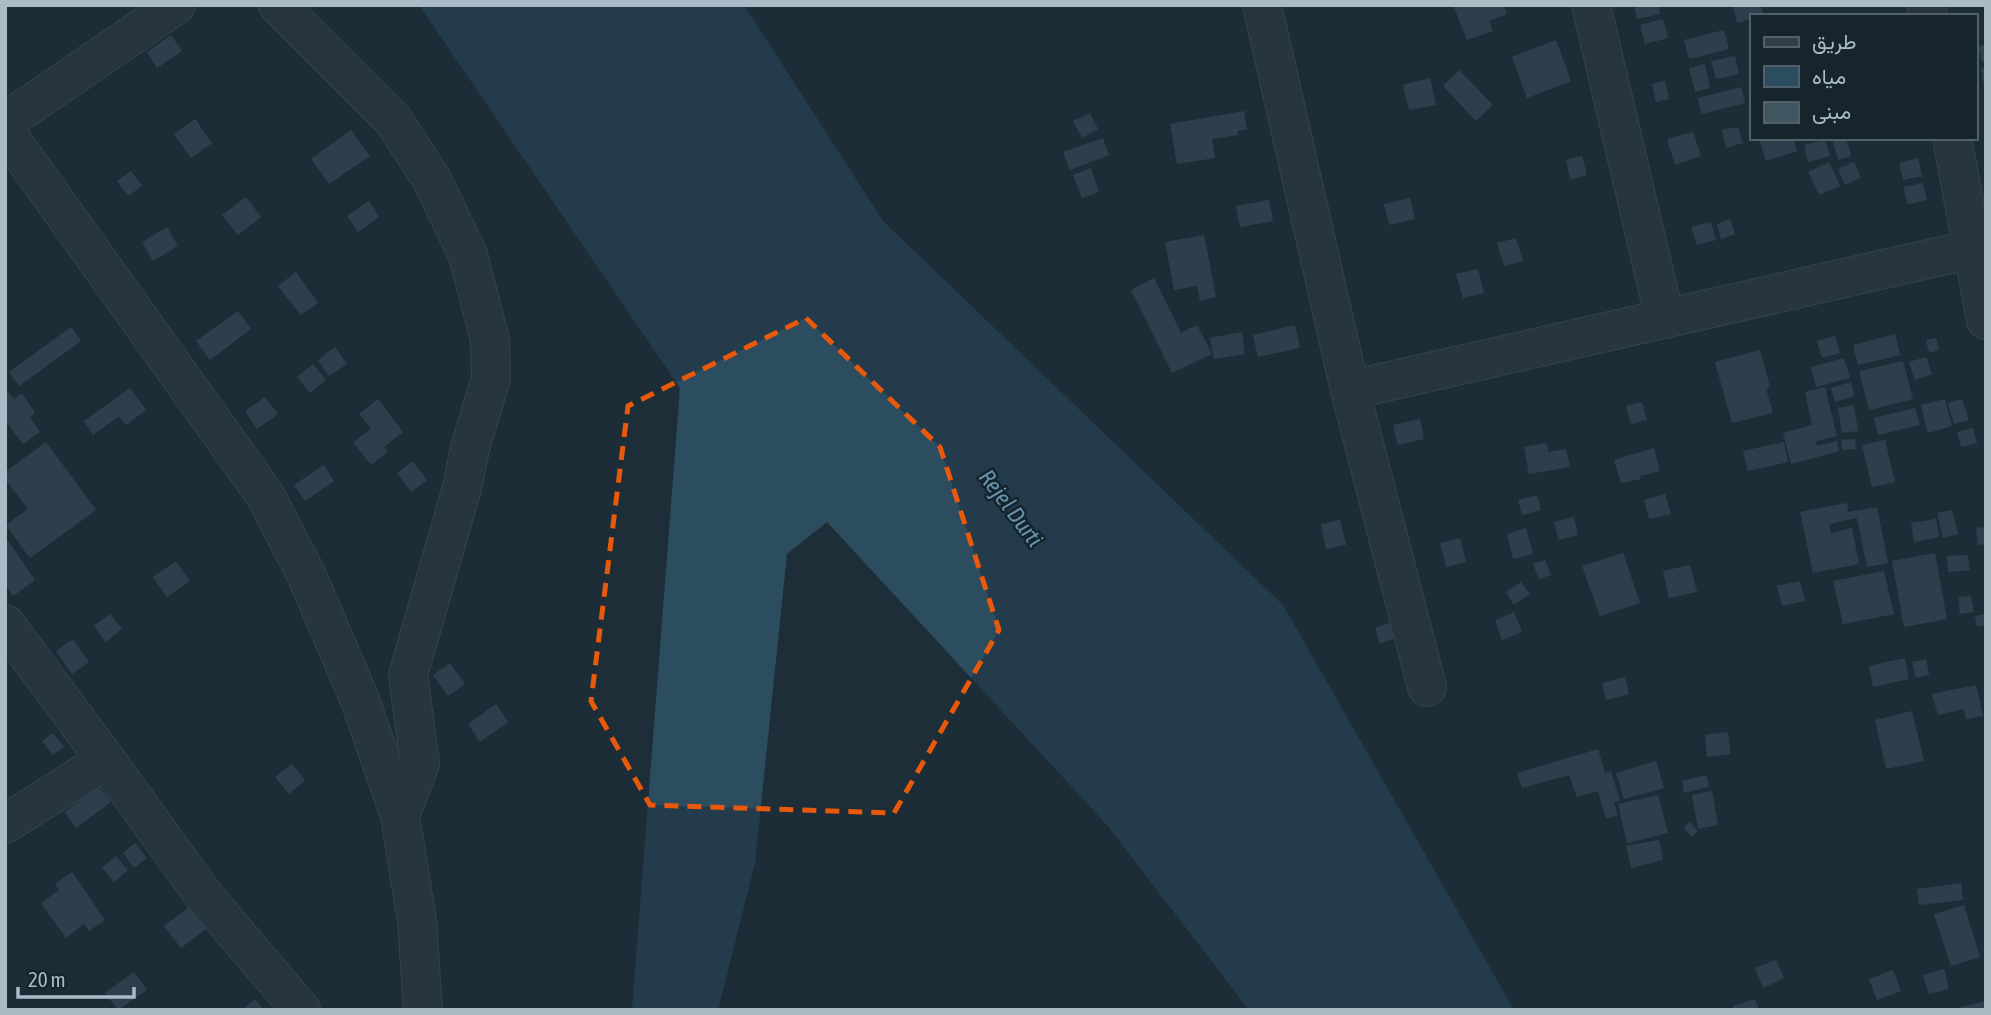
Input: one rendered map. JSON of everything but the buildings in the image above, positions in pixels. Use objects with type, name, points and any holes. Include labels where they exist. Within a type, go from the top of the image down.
[{"type":"street","points":[[5,122],[176,5]]},
{"type":"street","points":[[278,5],[394,121],[407,140],[432,180],[468,256],[490,340],[491,378],[408,675],[420,763],[400,816]]},
{"type":"street","points":[[1262,5],[1350,390],[1427,687]]},
{"type":"street","points":[[1591,5],[1665,319]]},
{"type":"street","points":[[5,131],[265,495],[306,574],[360,701],[400,816],[417,921],[423,1010]]},
{"type":"street","points":[[1953,140],[1980,247],[1986,320]]},
{"type":"street","points":[[1350,390],[1980,247]]},
{"type":"street","points":[[5,624],[205,897],[301,1010]]},
{"type":"street","points":[[5,824],[106,760]]},
{"type":"highlighted area","points":[[806,318],[940,447],[999,630],[894,813],[650,805],[591,701],[628,406]]},
{"type":"water","name":"Rejel Durti","points":[[419,5],[744,5],[883,221],[1283,605],[1514,1010],[1249,1010],[1107,825],[827,522],[787,554],[755,863],[718,1010],[632,1010],[680,388]]}]
